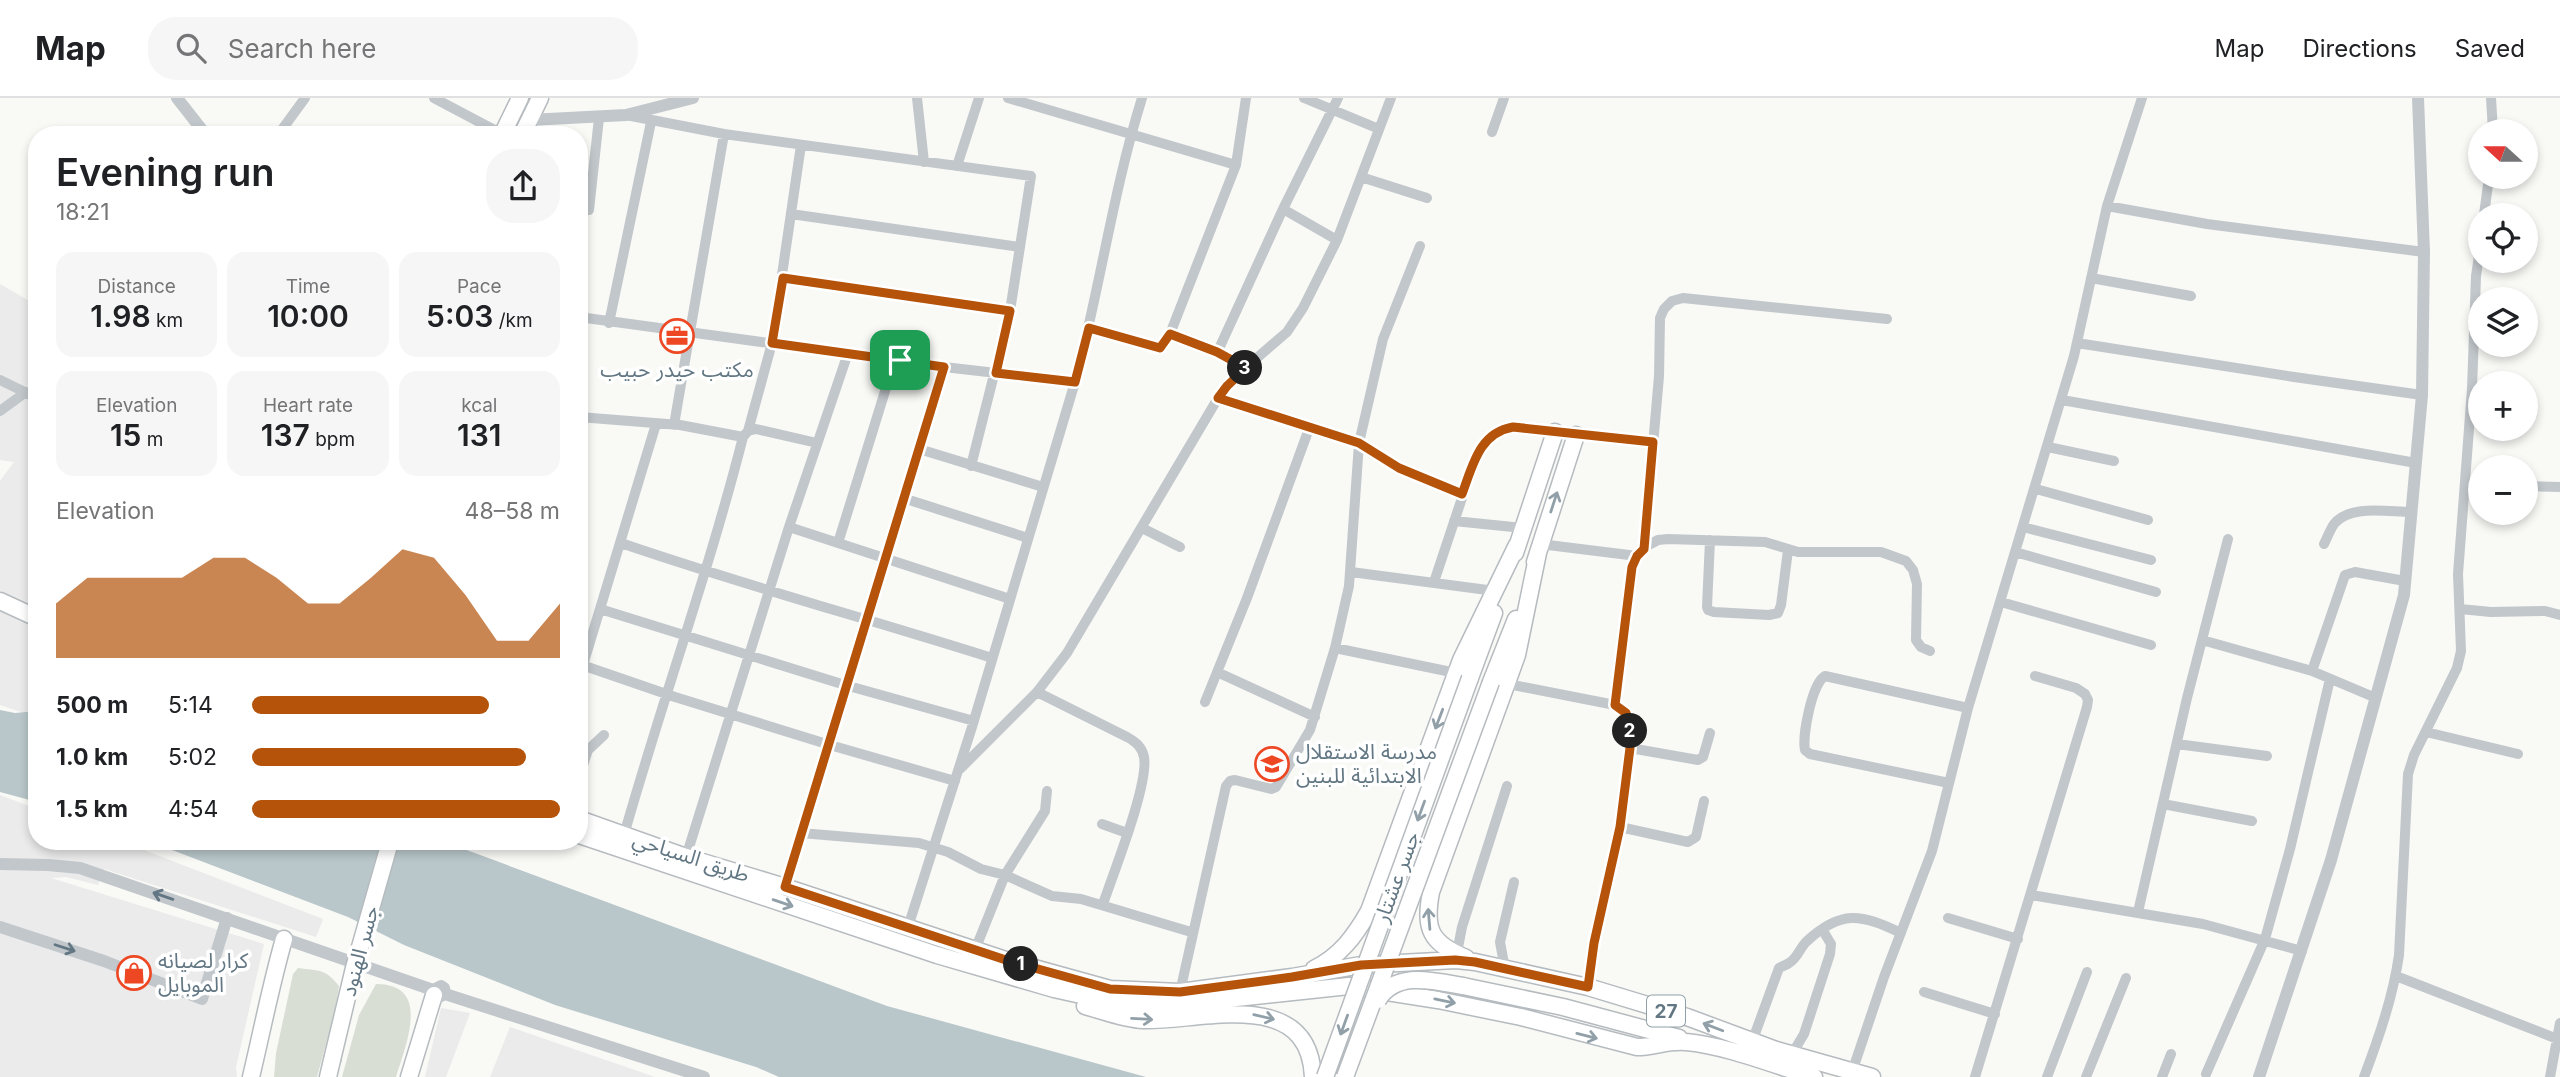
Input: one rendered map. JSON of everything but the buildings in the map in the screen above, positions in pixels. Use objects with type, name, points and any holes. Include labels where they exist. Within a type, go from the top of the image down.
[{"type":"main road","points":[[506,126],[520,98]]},
{"type":"main road","points":[[526,126],[540,98]]},
{"type":"main road","points":[[1292,977],[1332,959],[1347,944],[1369,911],[1517,545],[1555,432]]},
{"type":"main road","points":[[1456,957],[1430,932],[1426,916],[1431,891],[1576,435]]},
{"type":"main road","points":[[1463,675],[1473,634],[1517,545]]},
{"type":"main road","points":[[0,593],[28,604]]},
{"type":"main road","points":[[0,601],[28,614]]},
{"type":"main road","name":"جسر عشتار","points":[[1325,1077],[1463,675]]},
{"type":"main road","name":"جسر عشتار","points":[[1345,1077],[1499,683]]},
{"type":"main road","name":"طريق السياحي","points":[[588,822],[685,857],[785,887],[905,935],[937,955],[1054,989],[1130,1004],[1180,1004],[1349,986],[1521,1017],[1637,1047],[1676,1041],[1699,1044]]},
{"type":"main road","name":"طريق السياحي","points":[[588,838],[905,935],[975,950],[1110,989],[1180,992],[1292,977]]},
{"type":"main road","name":"جسر الهنود","points":[[331,1071],[354,968],[388,850]]},
{"type":"main road","points":[[251,1077],[272,981],[288,940]]},
{"type":"main road","points":[[937,955],[1120,1016],[1142,1020],[1241,1013],[1259,1015],[1284,1024],[1298,1036],[1313,1066],[1313,1077]]},
{"type":"main road","points":[[1292,977],[1361,965],[1456,957]]},
{"type":"main road","name":"27","points":[[1456,957],[1588,987],[1687,1017],[1752,1042],[1872,1077]]},
{"type":"main road","points":[[1365,1024],[1381,994],[1401,981],[1412,979],[1463,986],[1563,1007],[1699,1044]]},
{"type":"main road","points":[[408,1077],[438,994]]},
{"type":"main road","points":[[418,1077],[438,994]]},
{"type":"main road","name":"27","points":[[1699,1044],[1814,1077]]},
{"type":"street","points":[[177,98],[199,126]]},
{"type":"street","points":[[284,126],[304,98]]},
{"type":"street","points":[[434,98],[487,126]]},
{"type":"street","points":[[533,126],[626,115],[659,102],[693,98]]},
{"type":"street","points":[[917,98],[924,162]]},
{"type":"street","points":[[957,166],[979,98]]},
{"type":"street","points":[[1008,98],[1236,165]]},
{"type":"street","points":[[905,935],[974,721],[1075,382],[1131,133],[1142,98]]},
{"type":"street","points":[[1089,328],[1160,348],[1170,334],[1236,165],[1246,98]]},
{"type":"street","points":[[1304,98],[1379,129]]},
{"type":"street","points":[[1217,352],[1338,98]]},
{"type":"street","points":[[956,776],[1037,692],[1067,653],[1218,398],[1227,386],[1281,338],[1295,321],[1337,240],[1391,98]]},
{"type":"street","points":[[1492,132],[1504,98]]},
{"type":"street","points":[[1852,1072],[1932,851],[1968,708],[2062,400],[2107,206],[2142,98]]},
{"type":"street","points":[[2259,1077],[2342,825],[2404,596],[2422,395],[2424,252],[2418,98]]},
{"type":"street","points":[[2491,98],[2492,119]]},
{"type":"street","points":[[626,115],[651,122],[724,134],[1031,176],[1010,311],[971,466]]},
{"type":"street","points":[[589,210],[599,118]]},
{"type":"street","points":[[610,323],[651,122]]},
{"type":"street","points":[[674,425],[724,134]]},
{"type":"street","points":[[624,835],[772,343],[801,145]]},
{"type":"street","points":[[1360,177],[1427,198]]},
{"type":"street","points":[[2107,206],[2207,225],[2424,252]]},
{"type":"street","points":[[1283,209],[1337,240]]},
{"type":"street","points":[[791,214],[1020,247]]},
{"type":"street","points":[[1180,992],[1191,932],[1226,786],[1235,780],[1271,789],[1276,787],[1302,746],[1315,717],[1335,648],[1351,572],[1359,443],[1383,339],[1420,246]]},
{"type":"street","points":[[2364,1077],[2385,1018],[2396,976],[2408,774],[2414,755],[2456,668],[2461,651],[2458,574],[2466,486],[2476,273]]},
{"type":"street","points":[[783,278],[1010,311]]},
{"type":"street","points":[[2091,278],[2191,296]]},
{"type":"street","points":[[1615,705],[1630,579],[1640,552],[1659,376],[1660,318],[1664,309],[1672,301],[1684,298],[1887,319]]},
{"type":"street","points":[[588,319],[1075,382]]},
{"type":"street","points":[[1170,334],[1217,352],[1246,368]]},
{"type":"street","points":[[2077,343],[2422,395]]},
{"type":"street","points":[[685,857],[789,527],[848,353]]},
{"type":"street","points":[[838,543],[895,359]]},
{"type":"street","points":[[785,887],[944,367]]},
{"type":"street","points":[[0,380],[28,394]]},
{"type":"street","points":[[0,411],[28,397]]},
{"type":"street","points":[[1218,398],[1359,443],[1399,468],[1462,494]]},
{"type":"street","points":[[2062,400],[2416,463]]},
{"type":"street","points":[[588,418],[745,434],[756,429],[817,443]]},
{"type":"street","points":[[588,644],[656,424]]},
{"type":"street","points":[[1205,702],[1247,598],[1310,426]]},
{"type":"street","points":[[1434,582],[1462,494],[1483,443],[1493,435],[1513,427],[1653,442]]},
{"type":"street","points":[[2048,447],[2115,461]]},
{"type":"street","points":[[919,449],[1043,487]]},
{"type":"street","points":[[2538,486],[2560,487]]},
{"type":"street","points":[[2036,489],[2148,520]]},
{"type":"street","points":[[903,498],[1028,538]]},
{"type":"street","points":[[2324,544],[2334,524],[2345,514],[2411,512]]},
{"type":"street","points":[[1454,521],[1523,528]]},
{"type":"street","points":[[789,527],[1010,599]]},
{"type":"street","points":[[2023,527],[2151,560]]},
{"type":"street","points":[[1142,528],[1180,547]]},
{"type":"street","points":[[2138,912],[2228,539]]},
{"type":"street","points":[[1539,549],[1640,552],[1658,540],[1710,540],[1765,542],[1788,550],[1881,552],[1906,561],[1913,570],[1917,584],[1916,640],[1921,647],[1930,651]]},
{"type":"street","points":[[1710,540],[1707,607],[1714,612],[1769,615],[1778,612],[1788,550]]},
{"type":"street","points":[[621,543],[704,572],[770,589],[992,658]]},
{"type":"street","points":[[2015,552],[2156,592]]},
{"type":"street","points":[[1351,572],[1496,592]]},
{"type":"street","points":[[2312,671],[2345,575],[2355,572],[2405,581]]},
{"type":"street","points":[[2001,602],[2151,645]]},
{"type":"street","points":[[600,609],[845,685],[974,721]]},
{"type":"street","points":[[2460,609],[2491,612],[2545,611],[2560,615]]},
{"type":"street","points":[[2202,640],[2312,671],[2376,698]]},
{"type":"street","points":[[1335,648],[1463,675]]},
{"type":"street","points":[[588,666],[830,746],[956,776]]},
{"type":"street","points":[[1217,672],[1315,717]]},
{"type":"street","points":[[1949,783],[1810,754],[1805,750],[1805,732],[1817,684],[1825,676],[1968,708]]},
{"type":"street","points":[[1975,1077],[2088,700],[2085,694],[2076,688],[2035,676]]},
{"type":"street","points":[[2206,1074],[2265,939],[2290,849],[2330,679]]},
{"type":"street","points":[[1499,683],[1615,705],[1626,713],[1630,723],[1630,748],[1620,827],[1594,943],[1588,987]]},
{"type":"street","points":[[1037,692],[1139,744],[1144,755],[1145,771],[1128,833],[1103,904]]},
{"type":"street","points":[[2426,732],[2518,754]]},
{"type":"street","points":[[1630,748],[1698,760],[1703,757],[1710,733]]},
{"type":"street","points":[[588,750],[604,735]]},
{"type":"street","points":[[2177,744],[2267,756]]},
{"type":"street","points":[[1456,957],[1465,918],[1507,786]]},
{"type":"street","points":[[975,950],[1005,875],[1045,811],[1047,791]]},
{"type":"street","points":[[1620,827],[1688,842],[1696,837],[1704,801]]},
{"type":"street","points":[[2163,804],[2252,821]]},
{"type":"street","points":[[1102,824],[1128,833]]},
{"type":"street","points":[[801,833],[896,840],[934,847],[981,869],[1005,875],[1052,896],[1103,904],[1191,932]]},
{"type":"street","points":[[0,864],[80,868],[438,994],[701,1076]]},
{"type":"street","points":[[1505,969],[1500,948],[1501,934],[1514,882]]},
{"type":"street","points":[[2031,895],[2203,924],[2302,951]]},
{"type":"street","points":[[1752,1042],[1779,968],[1792,962],[1802,946],[1822,929],[1856,917],[1873,920],[1901,933]]},
{"type":"street","points":[[0,927],[104,961],[202,999],[228,918]]},
{"type":"street","points":[[1948,918],[2018,939]]},
{"type":"street","points":[[1792,1054],[1804,1034],[1830,954],[1830,944],[1822,929]]},
{"type":"street","points":[[2047,1077],[2087,972]]},
{"type":"street","points":[[2396,976],[2558,1039]]},
{"type":"street","points":[[2087,1077],[2126,978]]},
{"type":"street","points":[[1924,992],[1995,1014]]},
{"type":"street","points":[[2550,1077],[2560,1023]]},
{"type":"street","points":[[2162,1077],[2171,1054]]},
{"type":"shaded area","points":[[0,284],[28,300],[28,714],[0,705],[0,481],[14,462],[0,460]]},
{"type":"shaded area","points":[[0,710],[28,712],[28,800],[0,792]]},
{"type":"shaded area","points":[[0,795],[28,806],[28,850],[144,850],[323,919],[316,937],[104,869],[98,885],[66,877],[51,878],[264,944],[236,1067],[237,1077],[0,1077]]},
{"type":"shaded area","points":[[172,850],[467,850],[887,1006],[1146,1077],[779,1077],[756,1067],[555,1005],[404,945],[348,917]]},
{"type":"shaded area","points":[[298,968],[321,971],[334,980],[339,986],[335,1011],[317,1077],[274,1077],[276,1053],[293,974]]},
{"type":"shaded area","points":[[376,984],[393,987],[404,994],[410,1005],[409,1033],[396,1077],[342,1077],[359,1015]]},
{"type":"shaded area","points":[[441,1008],[470,1013],[446,1077],[425,1077]]},
{"type":"shaded area","points":[[510,1027],[655,1077],[490,1077]]},
{"type":"place","name":"مكتب حيدر حبيب","points":[[677,336]]},
{"type":"place","name":"مدرسة الاستقلال الابتدائية للبنين","points":[[1272,764]]},
{"type":"place","name":"كرار لصيانه الموبايل","points":[[134,973]]},
{"type":"route","points":[[783,278],[1010,311],[996,373],[1075,382],[1089,328],[1160,348],[1170,334],[1217,352],[1246,368],[1218,398],[1359,443],[1399,468],[1462,494],[1483,443],[1503,429],[1513,427],[1653,442],[1644,549],[1641,549],[1632,567],[1615,705],[1626,713],[1630,723],[1630,748],[1620,827],[1594,943],[1588,987],[1455,960],[1361,965],[1180,992],[1130,992],[1084,983],[1009,961],[785,887],[944,367],[900,360],[772,343],[783,278]]}]
